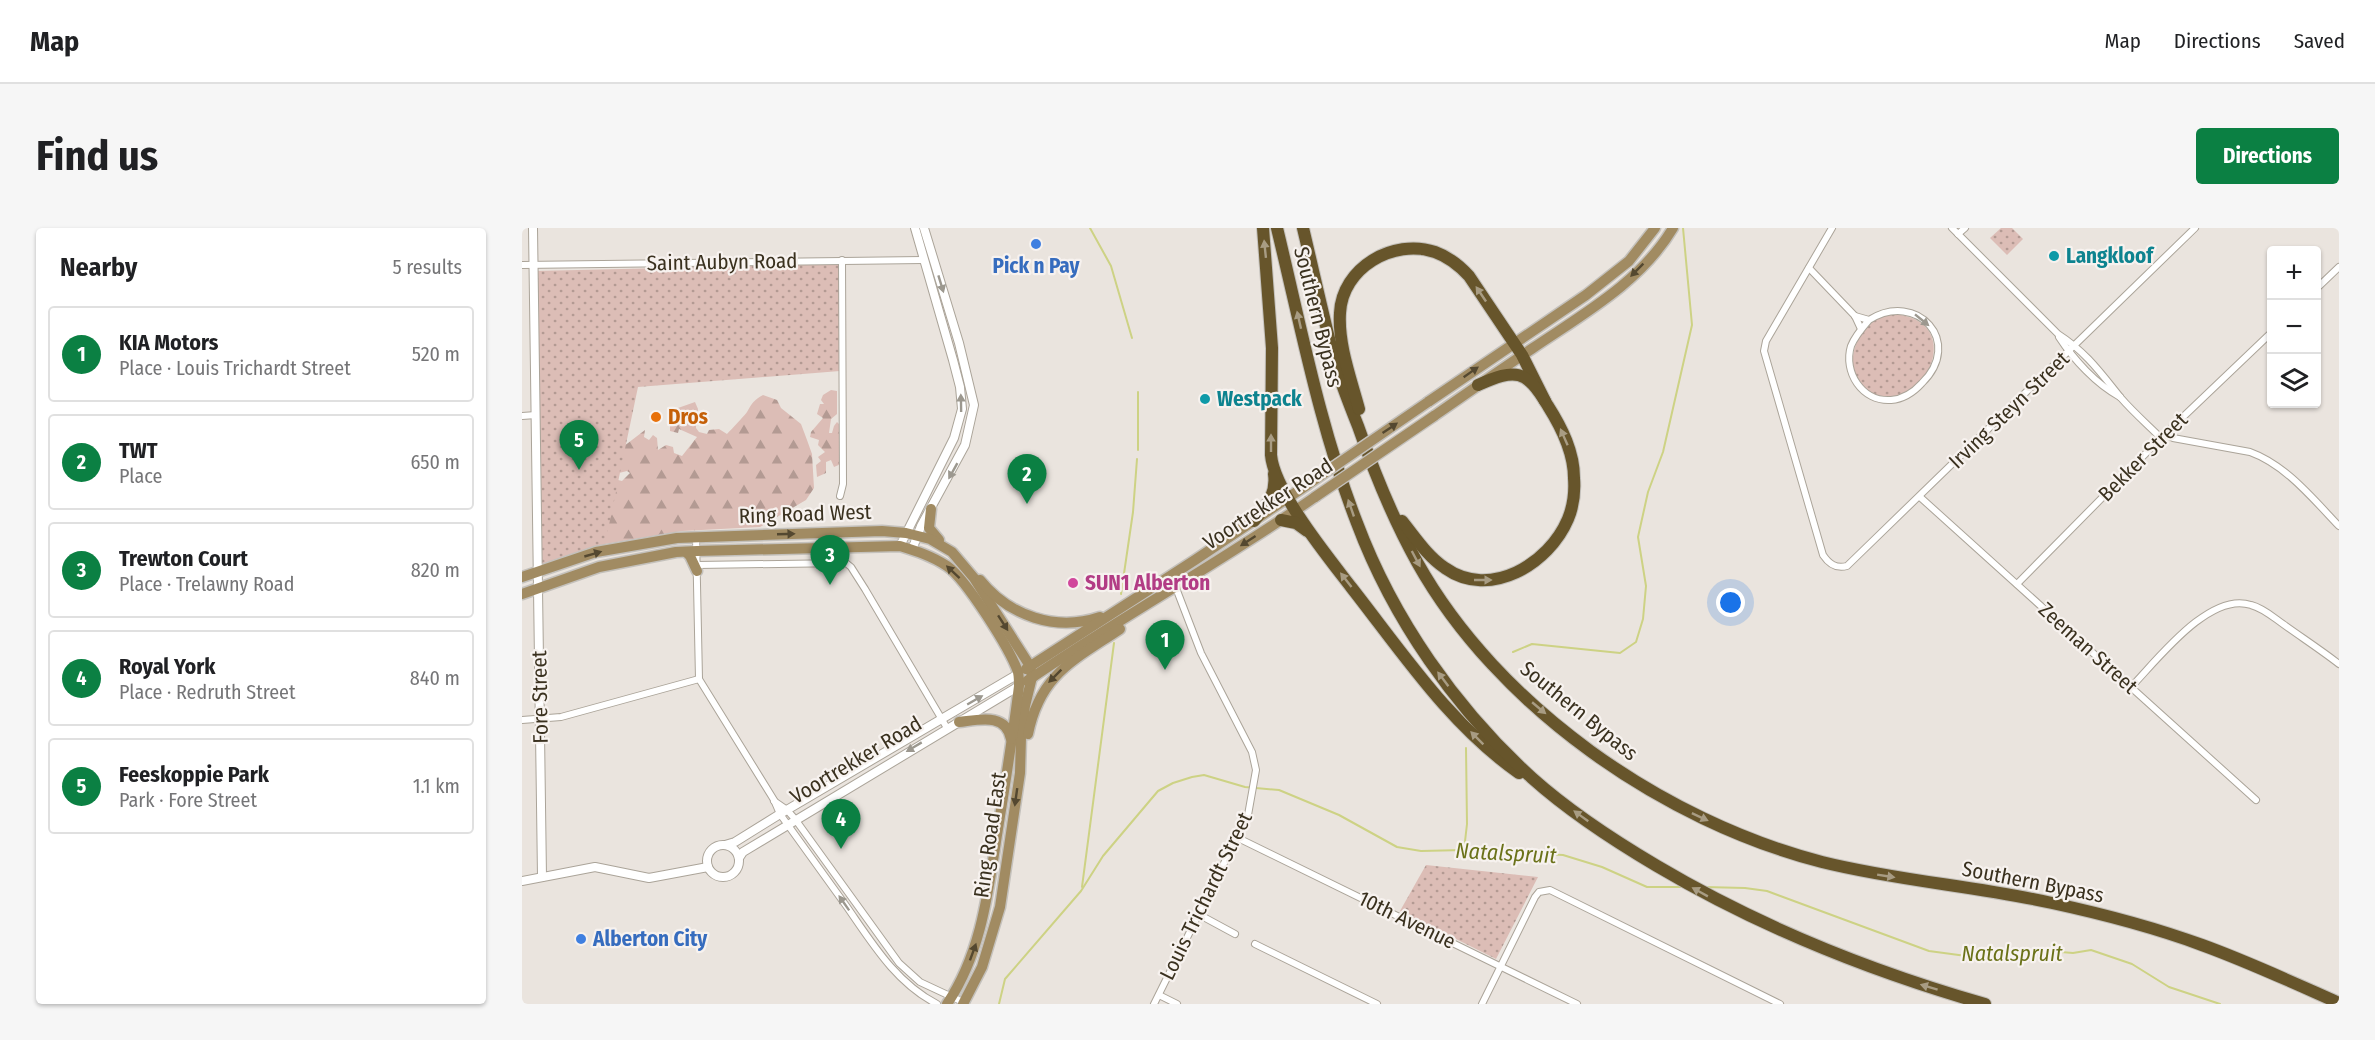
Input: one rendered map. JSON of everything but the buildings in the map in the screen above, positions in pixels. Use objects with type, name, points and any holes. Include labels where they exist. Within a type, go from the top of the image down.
[{"type":"highway","points":[[1254,521],[1272,498],[1275,489],[1271,455],[1272,348],[1263,228]]},
{"type":"highway","name":"Southern Bypass","points":[[1277,228],[1326,429],[1357,525],[1380,575],[1424,654],[1460,700],[1506,752],[1556,798],[1629,849],[1700,892],[1752,918],[1853,962],[1985,1004]]},
{"type":"highway","name":"Southern Bypass","points":[[1304,228],[1337,370],[1373,468],[1415,559],[1434,592],[1463,633],[1494,668],[1588,749],[1627,776],[1696,816],[1776,849],[1869,873],[2048,902],[2150,928],[2227,954],[2339,1003]]},
{"type":"highway","points":[[1373,468],[1345,355],[1340,314],[1346,289],[1353,276],[1379,257],[1405,249],[1433,251],[1458,265],[1469,276],[1514,342],[1545,401]]},
{"type":"highway","points":[[1391,508],[1445,569],[1474,580],[1489,581],[1516,573],[1554,542],[1569,517],[1575,480],[1571,453],[1560,426],[1534,385],[1522,375],[1502,374],[1478,385]]},
{"type":"highway","points":[[1274,471],[1313,535],[1420,676],[1497,758],[1556,798]]},
{"type":"highway","points":[[1281,520],[1300,525],[1313,535]]},
{"type":"main road","name":"Voortrekker Road","points":[[1019,686],[1031,672],[1109,615],[1289,498],[1514,342],[1586,295],[1629,261],[1655,228]]},
{"type":"main road","name":"Voortrekker Road","points":[[1018,674],[1031,672],[1175,589],[1315,498],[1622,286],[1652,256],[1673,228]]},
{"type":"main road","points":[[931,509],[930,530],[952,552]]},
{"type":"main road","name":"Ring Road West","points":[[522,577],[596,552],[677,538],[882,531],[906,533],[930,539],[952,552],[967,568],[1031,672]]},
{"type":"main road","name":"Ring Road West","points":[[522,594],[599,567],[691,551],[900,546],[947,566],[959,577],[1007,652],[1018,674]]},
{"type":"main road","points":[[691,551],[690,556],[697,568]]},
{"type":"main road","points":[[967,568],[1005,604],[1026,615],[1067,623],[1109,615]]},
{"type":"main road","points":[[1020,772],[1034,710],[1045,687],[1061,670],[1175,589]]},
{"type":"main road","name":"Ring Road East","points":[[966,1003],[982,967],[997,919],[1020,772],[1021,737],[1031,672]]},
{"type":"main road","name":"Ring Road East","points":[[949,1000],[971,958],[979,934],[1011,748],[1019,686],[1018,674]]},
{"type":"main road","points":[[959,722],[987,718],[1003,724],[1011,736],[1011,748]]},
{"type":"street","name":"Fore Street","points":[[533,228],[542,878]]},
{"type":"street","points":[[900,546],[954,438],[962,409],[960,387],[953,360],[915,228]]},
{"type":"street","points":[[912,550],[965,445],[974,405],[959,343],[924,228]]},
{"type":"street","points":[[1832,228],[1809,268],[1855,315],[1861,329]]},
{"type":"street","points":[[1952,228],[2058,334],[2069,351],[2099,381],[2164,436],[2261,456],[2287,474],[2339,526]]},
{"type":"street","points":[[1958,234],[1965,228]]},
{"type":"street","name":"Irving Steyn Street","points":[[1809,268],[1766,341],[1764,351],[1822,549],[1831,565],[1841,567],[1847,566],[1920,497],[2195,228]]},
{"type":"street","points":[[840,496],[843,484],[842,260]]},
{"type":"street","name":"Saint Aubyn Road","points":[[522,265],[923,260]]},
{"type":"street","points":[[2321,284],[2339,267]]},
{"type":"street","points":[[1896,310],[1908,311],[1926,322],[1938,340],[1938,362],[1915,391],[1898,399],[1887,400],[1867,394],[1856,383],[1849,360],[1851,347],[1869,320],[1879,314],[1896,310]]},
{"type":"street","points":[[1855,315],[1869,320]]},
{"type":"street","points":[[2058,334],[2075,345],[2108,379],[2121,398]]},
{"type":"street","name":"Bekker Street","points":[[2017,584],[2267,336]]},
{"type":"street","points":[[522,416],[536,415]]},
{"type":"street","name":"Zeeman Street","points":[[1920,497],[2256,800]]},
{"type":"street","points":[[691,551],[696,537]]},
{"type":"street","points":[[947,728],[865,589],[846,563],[697,568],[699,679],[774,800],[899,963],[920,982],[949,1000],[966,1003]]},
{"type":"street","name":"Louis Trichardt Street","points":[[1154,1004],[1251,807],[1256,770],[1252,752],[1216,685],[1175,589]]},
{"type":"street","points":[[2132,686],[2194,623],[2214,609],[2230,603],[2251,604],[2339,663]]},
{"type":"street","name":"Voortrekker Road","points":[[725,845],[735,842],[1018,674]]},
{"type":"street","points":[[522,720],[561,717],[699,679]]},
{"type":"street","name":"Voortrekker Road","points":[[739,858],[744,852],[791,822],[1019,686]]},
{"type":"street","points":[[860,767],[866,776]]},
{"type":"street","points":[[791,822],[881,955],[912,988],[937,1004]]},
{"type":"street","name":"10th Avenue","points":[[1236,837],[1577,1004]]},
{"type":"street","points":[[718,845],[725,845],[731,847],[739,858],[735,871],[724,877],[717,876],[708,867],[709,854],[718,845]]},
{"type":"street","points":[[522,881],[595,867],[648,878],[708,867]]},
{"type":"street","points":[[1482,1004],[1532,903],[1539,892],[1550,890],[1780,1004]]},
{"type":"street","points":[[1198,914],[1235,934]]},
{"type":"street","points":[[1255,944],[1377,1004]]},
{"type":"street","points":[[1159,995],[1177,1004]]},
{"type":"green space","points":[[2001,228],[2012,228],[2023,239],[2007,255],[1990,238]]},
{"type":"green space","points":[[839,264],[840,371],[638,387],[605,544],[540,570],[534,271]]},
{"type":"green space","points":[[1893,314],[1917,320],[1930,333],[1934,350],[1930,368],[1919,383],[1904,394],[1886,397],[1867,390],[1859,382],[1853,364],[1856,343],[1861,334],[1878,318]]},
{"type":"green space","points":[[831,390],[837,391],[837,414],[831,419],[829,433],[832,433],[837,422],[840,425],[841,464],[834,467],[831,460],[826,462],[826,473],[817,477],[816,465],[821,461],[818,457],[825,452],[818,445],[819,440],[810,437],[811,432],[823,418],[817,414],[820,404],[824,404],[821,400],[823,395]]},
{"type":"green space","points":[[763,395],[777,400],[781,408],[801,424],[812,454],[814,488],[806,500],[760,527],[682,531],[605,544],[600,538],[614,479],[622,481],[630,473],[627,471],[619,473],[615,453],[645,430],[644,437],[649,440],[653,435],[657,438],[658,450],[666,445],[673,447],[674,453],[682,456],[697,437],[679,429],[678,433],[670,431],[670,424],[675,417],[672,414],[678,408],[695,402],[698,409],[697,416],[690,418],[696,422],[699,432],[707,434],[709,430],[719,429],[727,434],[757,398]]},
{"type":"green space","points":[[1426,865],[1538,877],[1496,959],[1400,911]]},
{"type":"waterway","points":[[1090,228],[1111,266],[1132,338]]},
{"type":"waterway","points":[[1513,652],[1532,644],[1620,653],[1636,642],[1643,619],[1646,586],[1638,537],[1648,492],[1663,452],[1692,325],[1683,228]]},
{"type":"waterway","points":[[1138,392],[1138,450]]},
{"type":"waterway","points":[[1121,594],[1133,512],[1137,459]]},
{"type":"waterway","points":[[1082,887],[1114,643]]},
{"type":"waterway","points":[[1464,850],[1467,824],[1466,748]]},
{"type":"waterway","name":"Natalspruit","points":[[999,1004],[1005,979],[1081,891],[1103,856],[1158,791],[1192,777],[1204,775],[1245,787],[1279,790],[1339,815],[1397,847],[1421,851],[1464,850],[1563,855],[1602,867],[1647,887],[1683,887]]},
{"type":"waterway","name":"Natalspruit","points":[[1704,887],[1767,891],[1929,951],[1981,958],[2019,951],[2073,953],[2091,950],[2132,964],[2169,987],[2220,1004]]},
{"type":"place","name":"Pick n Pay","points":[[1036,244]]},
{"type":"place","name":"Langkloof","points":[[2054,256]]},
{"type":"place","name":"Westpack","points":[[1205,399]]},
{"type":"place","name":"Dros","points":[[656,417]]},
{"type":"place","name":"Feeskoppie Park","points":[[579,470]]},
{"type":"place","name":"TWT","points":[[1027,504]]},
{"type":"place","name":"SUN1 Alberton","points":[[1073,583]]},
{"type":"place","name":"Trewton Court","points":[[830,585]]},
{"type":"place","name":"KIA Motors","points":[[1165,670]]},
{"type":"place","name":"Royal York","points":[[841,849]]},
{"type":"place","name":"Alberton City","points":[[581,939]]}]
